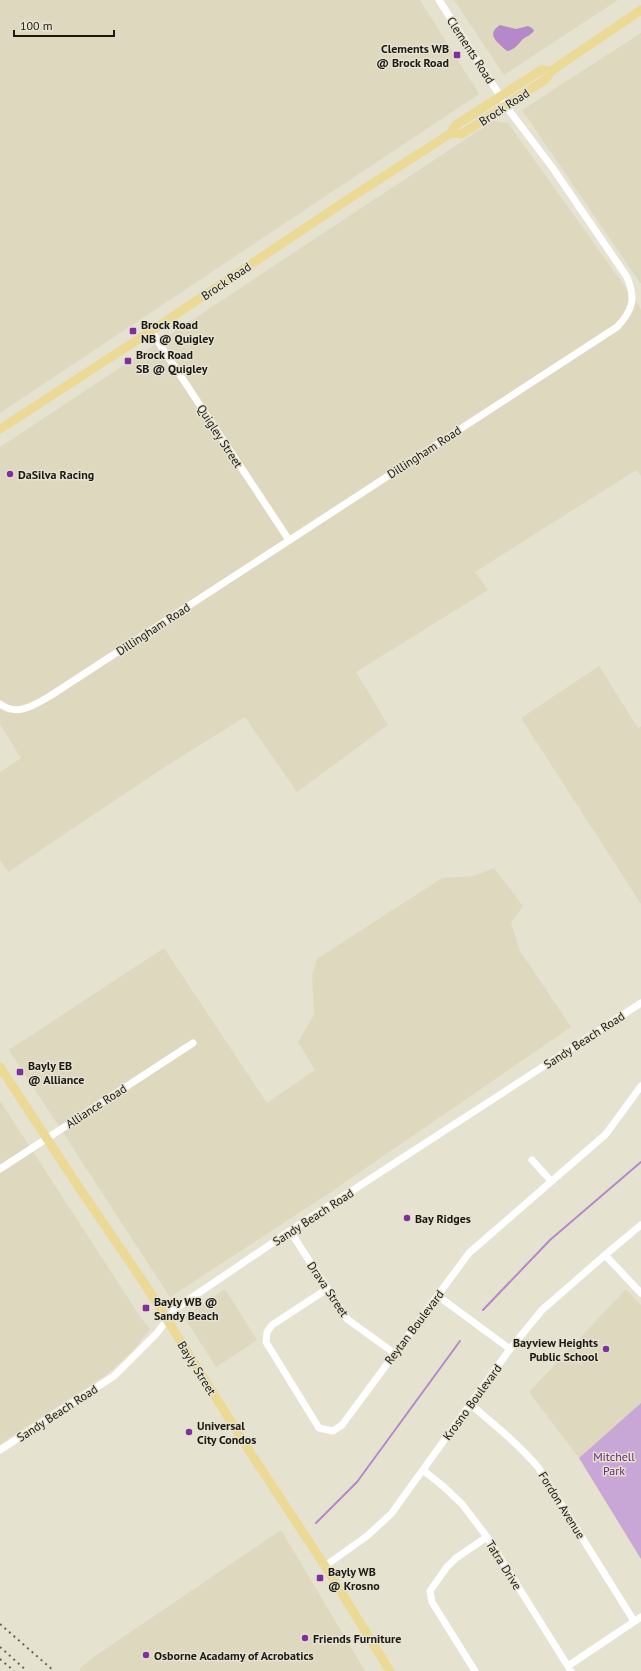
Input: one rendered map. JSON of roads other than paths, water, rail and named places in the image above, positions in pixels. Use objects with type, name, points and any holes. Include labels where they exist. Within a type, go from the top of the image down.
[{"type":"main road","name":"Brock Road","points":[[0,429],[151,331],[352,197],[451,134],[456,125],[546,80],[551,71],[641,10]]},
{"type":"main road","name":"Bayly Street","points":[[0,1067],[167,1319],[250,1452],[325,1566],[390,1671]]},
{"type":"street","name":"Clements Road","points":[[439,0],[504,100]]},
{"type":"street","name":"Dillingham Road","points":[[0,704],[6,708],[25,710],[50,696],[617,327],[630,310],[632,299],[631,288],[627,277],[504,100]]},
{"type":"street","name":"Quigley Street","points":[[151,331],[289,540]]},
{"type":"street","name":"Sandy Beach Road","points":[[0,1450],[114,1376],[157,1333],[175,1309],[290,1231],[641,1003]]},
{"type":"street","name":"Alliance Road","points":[[0,1169],[193,1043]]},
{"type":"street","name":"Reytan Boulevard","points":[[327,1288],[272,1325],[267,1332],[266,1342],[319,1428],[333,1431],[342,1426],[394,1353],[469,1253],[606,1134],[641,1086]]},
{"type":"street","points":[[532,1160],[551,1181]]},
{"type":"street","name":"Krosno Boulevard","points":[[325,1566],[367,1536],[391,1514],[471,1406],[510,1349],[542,1310],[641,1226]]},
{"type":"street","name":"Drava Street","points":[[290,1231],[347,1319],[394,1353]]},
{"type":"street","points":[[605,1255],[641,1294]]},
{"type":"street","points":[[438,1296],[510,1349]]},
{"type":"street","name":"Fordon Avenue","points":[[471,1406],[499,1427],[521,1448],[538,1468],[634,1621]]},
{"type":"street","name":"Tatra Drive","points":[[423,1470],[462,1504],[487,1537],[569,1668]]},
{"type":"street","points":[[475,1671],[432,1602],[430,1591],[446,1568],[456,1558],[487,1537]]},
{"type":"street","points":[[569,1668],[641,1617]]},
{"type":"waterway","points":[[483,1310],[550,1240],[641,1162]]},
{"type":"waterway","points":[[316,1523],[357,1482],[460,1341]]},
{"type":"railway","points":[[0,1624],[54,1671]]},
{"type":"railway","points":[[0,1647],[27,1671]]},
{"type":"railway","points":[[0,1659],[14,1671]]},
{"type":"place","name":"Clements WB @ Brock Road","points":[[457,55]]},
{"type":"place","name":"Brock Road NB @ Quigley","points":[[133,331]]},
{"type":"place","name":"Brock Road SB @ Quigley","points":[[128,361]]},
{"type":"place","name":"DaSilva Racing","points":[[10,474]]},
{"type":"place","name":"Bayly EB @ Alliance","points":[[20,1072]]},
{"type":"place","name":"Bay Ridges","points":[[407,1218]]},
{"type":"place","name":"Bayly WB @ Sandy Beach","points":[[146,1308]]},
{"type":"place","name":"Bayview Heights Public School","points":[[606,1349]]},
{"type":"place","name":"Universal City Condos","points":[[189,1432]]},
{"type":"place","name":"Bayly WB @ Krosno","points":[[320,1578]]},
{"type":"place","name":"Friends Furniture","points":[[305,1638]]},
{"type":"place","name":"Osborne Acadamy of Acrobatics","points":[[146,1655]]},
{"type":"park label","name":"Mitchell Park","points":[[614,1463]]}]
